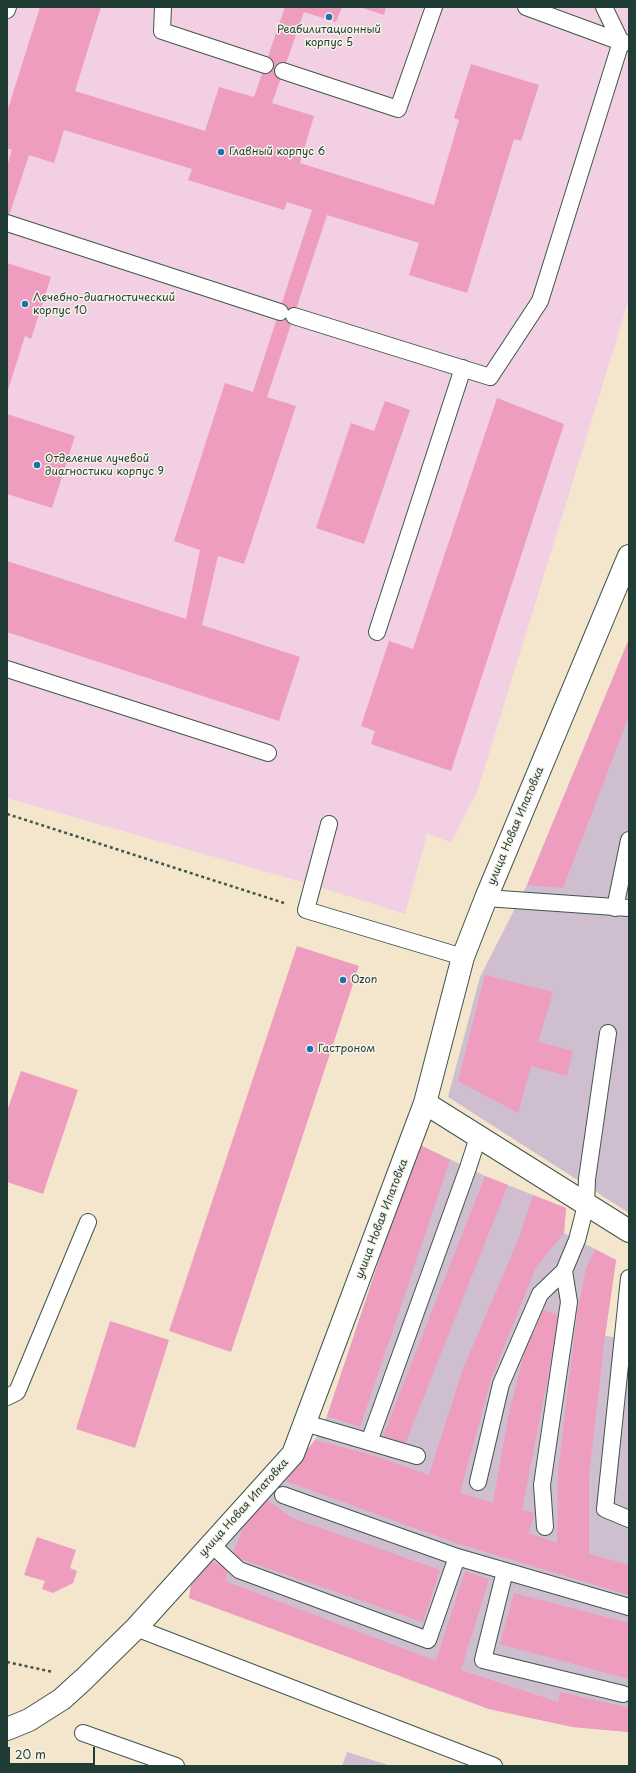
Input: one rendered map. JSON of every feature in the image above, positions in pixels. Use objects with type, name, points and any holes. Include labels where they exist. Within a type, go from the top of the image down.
[{"type":"street","name":"улица Новая Ипатовка","points":[[7,1729],[29,1720],[62,1699],[84,1679],[136,1628],[293,1454],[425,1103],[463,957],[486,898],[629,556]]},
{"type":"street","points":[[425,1103],[629,1231]]},
{"type":"lane","points":[[163,7],[162,31],[265,65]]},
{"type":"lane","points":[[283,71],[398,109],[434,7]]},
{"type":"lane","points":[[526,7],[625,42]]},
{"type":"lane","points":[[7,223],[287,314],[490,376],[540,301],[625,42],[604,7]]},
{"type":"lane","points":[[377,632],[463,368]]},
{"type":"lane","points":[[7,669],[268,753]]},
{"type":"lane","points":[[329,824],[306,910],[463,957]]},
{"type":"lane","points":[[486,898],[622,908],[629,840]]},
{"type":"lane","points":[[478,1482],[501,1384],[540,1294],[564,1271],[577,1240],[586,1205],[587,1179],[608,1033]]},
{"type":"lane","points":[[369,1442],[478,1137]]},
{"type":"lane","points":[[7,1397],[17,1392],[88,1222]]},
{"type":"lane","points":[[545,1527],[542,1485],[569,1302],[564,1271]]},
{"type":"lane","points":[[629,1278],[622,1338],[623,1397],[605,1509],[629,1519]]},
{"type":"lane","points":[[305,1423],[417,1456]]},
{"type":"lane","points":[[283,1495],[457,1557],[629,1607]]},
{"type":"lane","points":[[212,1544],[239,1570],[428,1640],[457,1557]]},
{"type":"lane","points":[[506,1571],[482,1660],[623,1694]]},
{"type":"lane","points":[[136,1628],[494,1766]]},
{"type":"lane","points":[[83,1733],[148,1761],[176,1766]]},
{"type":"path","points":[[7,814],[306,910]]},
{"type":"path","points":[[7,1662],[84,1679]]},
{"type":"shaded area","points":[[7,7],[629,7],[629,299],[477,792],[451,842],[427,834],[405,914],[313,885],[7,798]]},
{"type":"shaded area","points":[[629,639],[629,1213],[448,1097],[480,977],[527,885]]},
{"type":"shaded area","points":[[418,1144],[485,1176],[566,1208],[564,1233],[616,1260],[605,1336],[629,1339],[629,1732],[573,1727],[489,1709],[189,1598],[191,1585],[246,1521],[267,1500],[315,1440],[327,1416]]},
{"type":"shaded area","points":[[347,1752],[391,1766],[342,1766]]},
{"type":"building","points":[[40,7],[101,7],[75,91],[205,131],[219,87],[254,97],[285,7],[342,7],[336,22],[304,12],[272,103],[314,116],[300,163],[434,205],[459,120],[454,118],[471,64],[539,85],[521,141],[514,139],[467,293],[409,275],[419,243],[327,215],[267,397],[296,406],[244,564],[218,556],[202,625],[300,657],[279,721],[7,632],[7,561],[186,619],[200,550],[174,541],[225,383],[253,392],[312,210],[287,202],[284,210],[188,180],[192,169],[64,130],[54,163],[29,155],[7,222],[7,166],[12,150],[7,148],[7,112]]},
{"type":"building","name":"Реабилитационный корпус 5","points":[[360,7],[386,7],[384,15]]},
{"type":"building","name":"Лечебно-диагностический корпус 10","points":[[7,263],[51,277],[31,339],[25,336],[7,393]]},
{"type":"building","points":[[497,398],[564,424],[451,771],[371,744],[375,731],[361,726],[389,641],[413,649]]},
{"type":"building","points":[[385,401],[410,410],[364,544],[316,528],[351,423],[374,431]]},
{"type":"building","name":"Отделение лучевой диагностики корпус 9","points":[[7,414],[75,436],[52,508],[7,494]]},
{"type":"building","points":[[629,639],[629,716],[563,888],[527,885]]},
{"type":"building","points":[[297,946],[359,966],[231,1352],[169,1331]]},
{"type":"building","points":[[485,975],[553,992],[538,1042],[573,1051],[567,1076],[531,1066],[518,1113],[458,1081]]},
{"type":"building","points":[[21,1071],[78,1090],[43,1194],[7,1182],[7,1111]]},
{"type":"building","points":[[418,1144],[450,1160],[360,1427],[327,1416]]},
{"type":"building","points":[[485,1176],[508,1185],[405,1444],[383,1436]]},
{"type":"building","points":[[533,1195],[566,1208],[564,1233],[536,1267],[491,1379],[460,1493],[493,1503],[508,1417],[528,1338],[533,1335],[543,1310],[560,1315],[522,1510],[535,1513],[528,1533],[557,1543],[558,1472],[577,1314],[586,1269],[595,1249],[616,1260],[605,1336],[589,1475],[589,1554],[629,1565],[629,1595],[456,1543],[283,1480],[315,1440],[375,1456],[429,1475],[463,1369],[519,1238]]},
{"type":"building","points":[[110,1321],[169,1340],[135,1448],[76,1429]]},
{"type":"building","points":[[267,1500],[292,1518],[440,1570],[423,1622],[232,1556],[246,1521]]},
{"type":"building","points":[[37,1537],[76,1550],[70,1568],[77,1571],[73,1583],[53,1593],[42,1589],[45,1581],[24,1575]]},
{"type":"building","points":[[212,1561],[228,1570],[225,1581],[436,1661],[465,1571],[489,1579],[461,1670],[558,1702],[560,1692],[629,1708],[629,1732],[573,1727],[489,1709],[189,1598],[191,1585]]},
{"type":"building","points":[[514,1593],[629,1623],[629,1679],[500,1644]]},
{"type":"place","name":"Реабилитационный корпус 5","points":[[329,17]]},
{"type":"place","name":"Главный корпус 6","points":[[221,152]]},
{"type":"place","name":"Лечебно-диагностический корпус 10","points":[[25,304]]},
{"type":"place","name":"Отделение лучевой диагностики корпус 9","points":[[37,465]]},
{"type":"place","name":"Ozon","points":[[343,980]]},
{"type":"place","name":"Гастроном","points":[[310,1049]]}]
